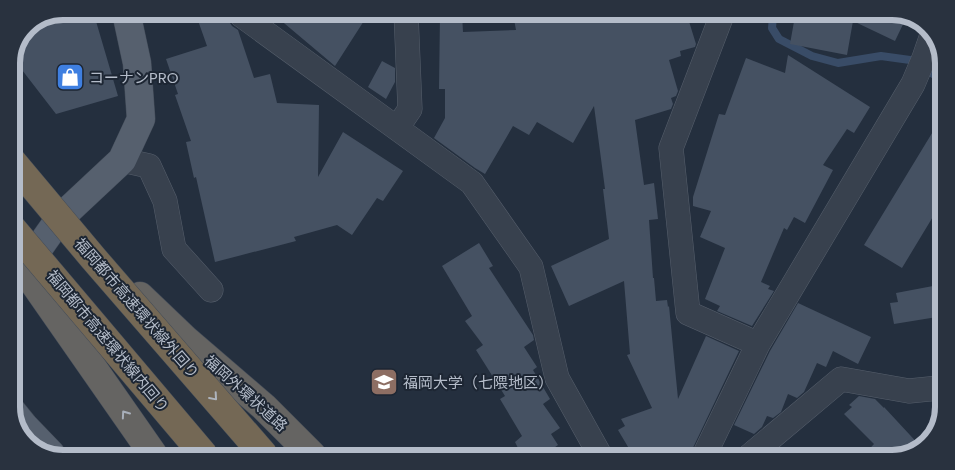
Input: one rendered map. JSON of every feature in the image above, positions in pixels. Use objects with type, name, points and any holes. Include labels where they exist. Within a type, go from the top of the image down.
[{"type":"highway","name":"福岡外環状道路","points":[[20,171],[60,218],[184,339],[264,407],[307,450]]},
{"type":"highway","name":"福岡都市高速環状線外回り","points":[[20,172],[260,450]]},
{"type":"highway","name":"福岡都市高速環状線内回り","points":[[20,238],[201,450]]},
{"type":"highway","points":[[20,274],[150,450]]},
{"type":"main road","points":[[20,264],[60,218],[122,160],[141,119],[137,63],[128,20]]},
{"type":"main road","points":[[25,427],[41,444]]},
{"type":"street","points":[[248,20],[472,183],[531,267],[557,378],[597,450]]},
{"type":"street","points":[[397,128],[410,108],[406,20]]},
{"type":"street","points":[[720,20],[671,148],[688,313],[758,344]]},
{"type":"street","points":[[707,450],[758,344],[913,84],[930,42]]},
{"type":"street","points":[[122,160],[149,166],[165,201],[174,249],[211,290]]},
{"type":"street","points":[[757,450],[841,379],[909,391],[935,388]]},
{"type":"building","name":"コーナンPRO","points":[[57,20],[96,20],[118,96],[56,114],[20,67],[21,52],[24,44],[35,31],[49,22]]},
{"type":"building","points":[[198,20],[228,20],[238,30],[254,78],[270,74],[277,103],[319,105],[318,177],[343,132],[403,171],[383,201],[377,198],[352,235],[337,225],[294,237],[296,241],[215,262],[186,142],[191,141],[175,95],[178,94],[166,59],[207,46]]},
{"type":"building","points":[[280,20],[365,20],[335,66]]},
{"type":"building","points":[[440,20],[462,20],[463,32],[516,30],[514,20],[689,20],[696,44],[695,47],[680,51],[681,56],[669,60],[678,91],[676,96],[671,98],[673,104],[671,109],[635,120],[644,185],[654,183],[658,219],[649,220],[653,278],[656,301],[667,300],[669,306],[678,399],[706,336],[739,351],[692,450],[630,450],[618,430],[625,426],[621,419],[652,408],[627,355],[630,354],[624,281],[569,306],[551,266],[609,239],[603,189],[605,189],[594,106],[573,143],[537,122],[529,135],[513,126],[485,174],[434,138],[445,118],[445,89],[439,89]]},
{"type":"building","points":[[794,20],[904,22],[895,41],[853,21],[847,55],[790,44]]},
{"type":"building","points":[[788,55],[870,107],[854,133],[847,129],[823,165],[833,170],[805,223],[794,217],[787,230],[784,228],[761,282],[770,286],[768,289],[774,291],[752,326],[717,311],[720,306],[705,299],[725,248],[700,237],[711,211],[693,206],[693,197],[719,114],[725,115],[746,58],[785,73]]},
{"type":"building","points":[[382,61],[395,68],[395,82],[386,99],[368,87]]},
{"type":"building","points":[[935,128],[935,216],[902,268],[864,245]]},
{"type":"building","points":[[479,243],[493,266],[489,268],[533,335],[534,340],[524,347],[537,367],[533,370],[550,399],[543,404],[560,428],[551,434],[558,445],[551,450],[519,450],[515,442],[522,436],[500,399],[505,396],[476,350],[483,345],[465,321],[472,316],[442,266]]},
{"type":"building","points":[[933,286],[935,317],[894,324],[890,303],[898,302],[896,293]]},
{"type":"building","points":[[798,303],[871,337],[858,364],[833,351],[826,367],[817,363],[804,392],[797,398],[788,394],[781,412],[773,418],[767,416],[762,427],[754,434],[734,425],[770,351]]},
{"type":"building","points":[[859,396],[875,399],[916,442],[903,449],[868,450],[874,444],[844,414],[852,407],[849,405]]},
{"type":"waterway","points":[[773,20],[772,28],[779,39],[812,56],[838,63],[881,56],[910,60],[935,75]]},
{"type":"place","name":"コーナンPRO","points":[[70,77]]},
{"type":"place","name":"福岡大学（七隈地区）","points":[[384,382]]}]
